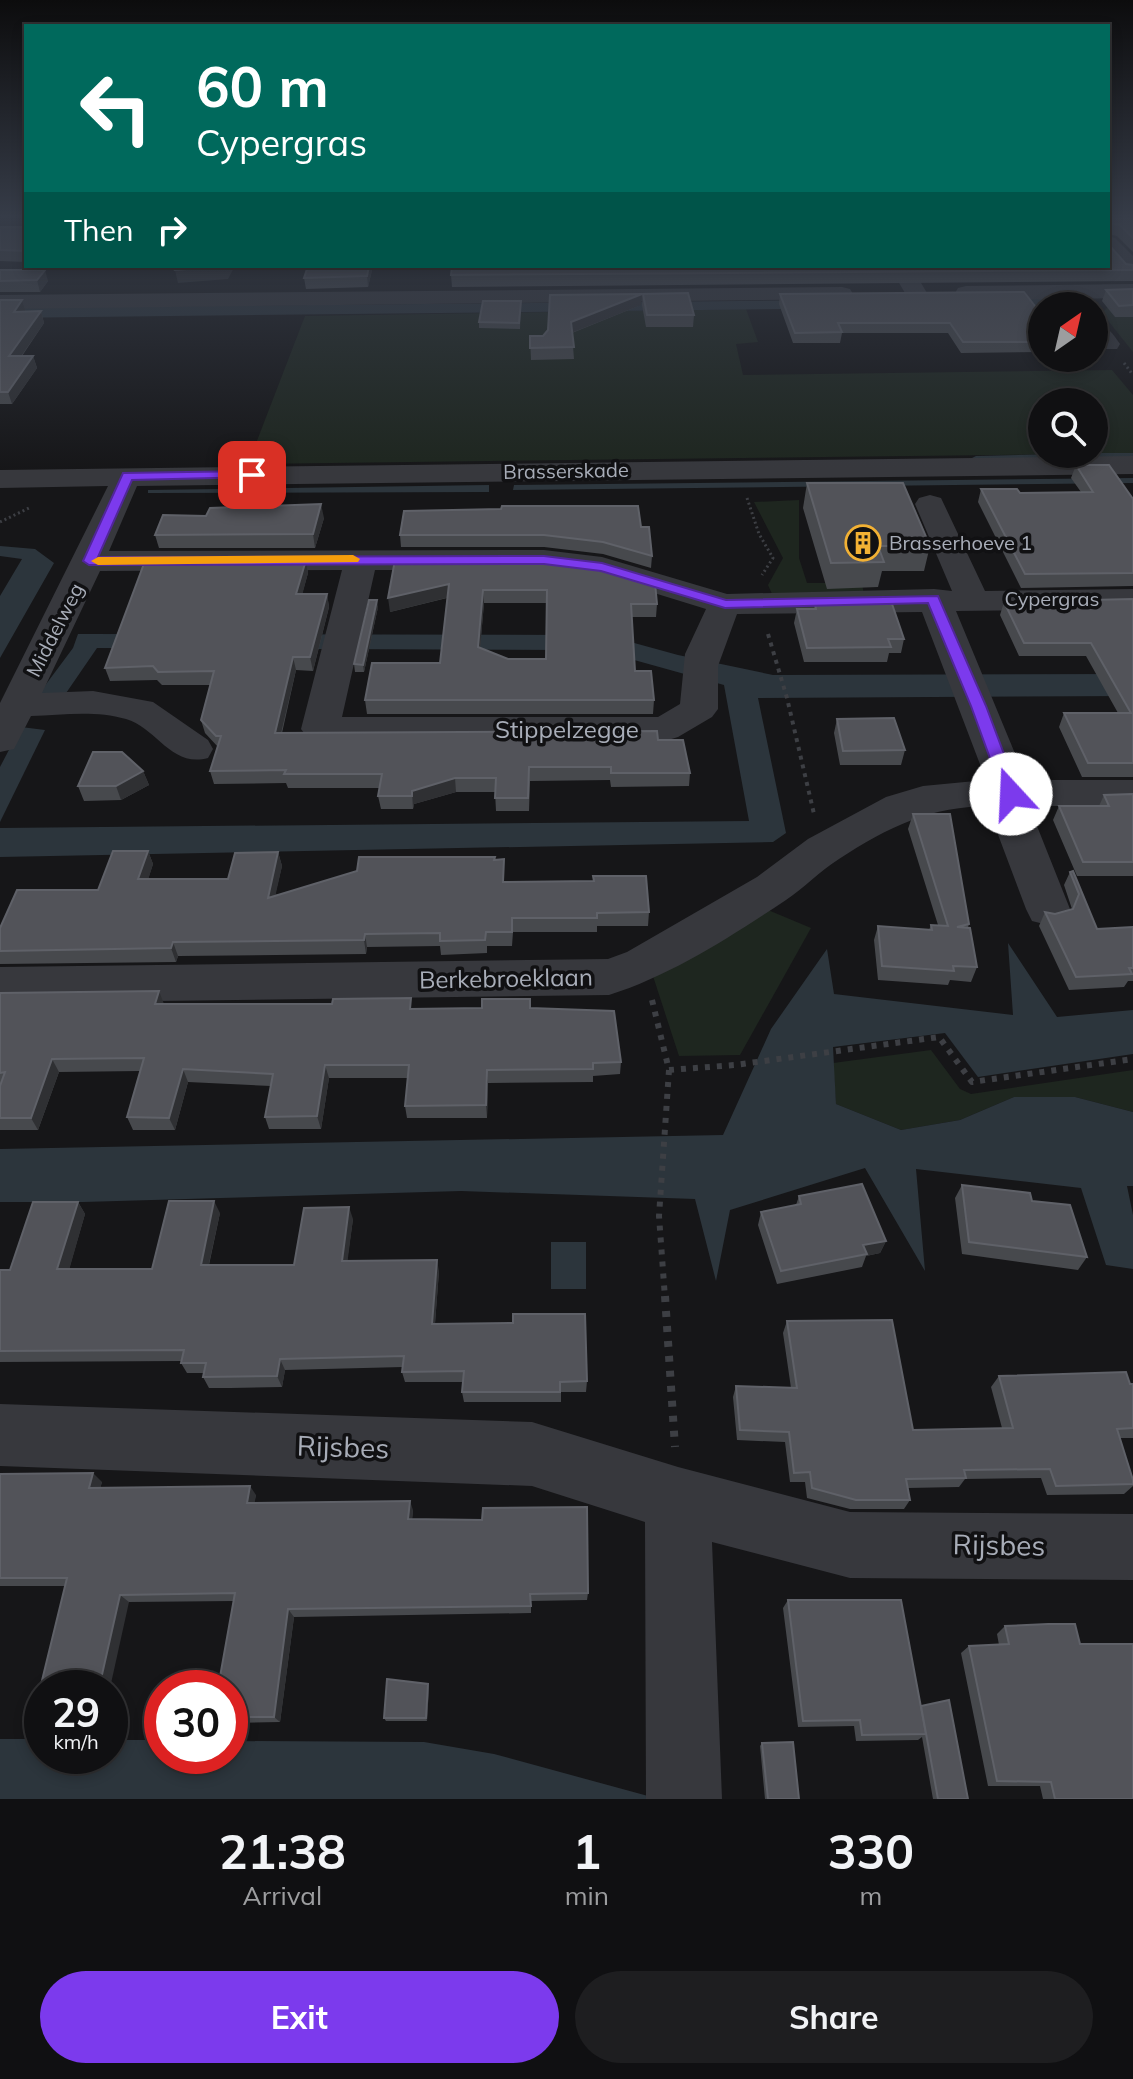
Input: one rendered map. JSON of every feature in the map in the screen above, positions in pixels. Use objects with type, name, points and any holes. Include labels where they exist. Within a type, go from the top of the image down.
[{"type":"street","points":[[519,303],[552,303]]},
{"type":"street","name":"Brasserskade","points":[[0,479],[1133,465]]},
{"type":"street","name":"Middelweg","points":[[0,740],[89,561],[127,476]]},
{"type":"street","name":"Cypergras","points":[[930,504],[972,599]]},
{"type":"street","name":"Cypergras","points":[[89,561],[361,559],[558,562],[602,567],[742,603],[1133,599]]},
{"type":"street","name":"Stippelzegge","points":[[361,559],[320,729],[665,729],[699,709],[697,690],[702,649],[742,603]]},
{"type":"street","points":[[934,599],[979,706],[1011,794],[1012,816],[1048,909]]},
{"type":"street","points":[[18,705],[93,702],[140,710],[194,749]]},
{"type":"street","name":"Berkebroeklaan","points":[[0,985],[609,977],[643,965],[772,888],[823,849],[900,807],[923,800],[977,793],[1133,793]]},
{"type":"street","name":"Rijsbes","points":[[0,1435],[532,1454],[678,1500],[850,1545],[1133,1547]]},
{"type":"street","points":[[678,1500],[684,1786]]},
{"type":"path","points":[[746,493],[759,534],[773,558],[742,603],[781,674],[823,849]]},
{"type":"path","points":[[643,965],[669,1070],[659,1216],[678,1500]]},
{"type":"path","points":[[669,1070],[735,1065],[939,1037],[972,1082],[1133,1059]]},
{"type":"shaded area","points":[[530,303],[1028,303],[1028,306],[0,318],[0,308]]},
{"type":"shaded area","points":[[1108,308],[1133,308],[1133,352],[1108,321]]},
{"type":"shaded area","points":[[746,309],[758,342],[736,344],[743,375],[1112,370],[1133,395],[1133,453],[1108,454],[1108,388],[1028,388],[1028,455],[248,464],[305,316]]},
{"type":"shaded area","points":[[1133,478],[1133,483],[513,490],[514,485]]},
{"type":"shaded area","points":[[489,485],[489,492],[148,493],[148,490]]},
{"type":"shaded area","points":[[799,500],[799,558],[807,583],[862,583],[864,595],[773,596],[768,585],[783,558],[754,502]]},
{"type":"shaded area","points":[[0,546],[35,549],[54,563],[0,658],[0,596],[22,559],[0,556]]},
{"type":"shaded area","points":[[78,634],[575,635],[627,641],[773,675],[1133,674],[1133,696],[758,698],[786,833],[773,842],[0,857],[0,828],[749,821],[724,685],[627,658],[569,650],[97,648],[62,699],[35,699],[73,648]]},
{"type":"shaded area","points":[[21,727],[45,730],[0,822],[0,767]]},
{"type":"shaded area","points":[[768,910],[811,928],[740,1055],[679,1056],[652,973]]},
{"type":"shaded area","points":[[1008,943],[1057,1017],[1133,1010],[1133,1054],[978,1077],[945,1033],[833,1047],[836,1104],[901,1130],[960,1120],[1014,1097],[1075,1097],[1133,1112],[1133,1186],[1127,1186],[1133,1215],[1133,1269],[1106,1265],[1081,1188],[916,1169],[925,1271],[865,1168],[730,1210],[716,1281],[695,1199],[461,1191],[0,1202],[0,1149],[723,1135],[771,1029],[827,949],[834,994],[1013,1015]]},
{"type":"shaded area","points":[[931,1050],[960,1089],[971,1094],[1133,1070],[1133,1112],[1075,1097],[1014,1097],[960,1120],[901,1130],[836,1104],[833,1063]]},
{"type":"shaded area","points":[[551,1242],[586,1242],[586,1289],[551,1289]]},
{"type":"shaded area","points":[[0,1739],[24,1739],[24,1774],[128,1774],[128,1740],[144,1740],[144,1774],[248,1774],[248,1741],[424,1742],[494,1754],[659,1799],[0,1799]]},
{"type":"building","points":[[0,303],[20,303],[14,312],[41,311],[9,356],[33,356],[8,392],[0,392]]},
{"type":"building","points":[[483,303],[521,303],[519,323],[479,322]]},
{"type":"building","points":[[550,303],[619,303],[571,322],[574,347],[530,348],[530,336],[543,336],[548,330]]},
{"type":"building","points":[[645,303],[691,303],[694,315],[647,315]]},
{"type":"building","points":[[783,303],[1028,303],[1028,342],[963,342],[950,323],[838,323],[842,332],[795,333]]},
{"type":"building","points":[[1109,465],[1133,499],[1133,573],[1025,574],[981,489],[1017,489],[1020,493],[1093,492],[1078,468],[1108,468]]},
{"type":"building","points":[[807,483],[903,483],[930,546],[878,546],[884,562],[831,563]]},
{"type":"building","points":[[321,504],[313,534],[155,535],[163,515],[206,516],[210,508]]},
{"type":"building","points":[[502,506],[638,506],[641,527],[649,527],[652,556],[603,542],[544,535],[400,535],[404,511],[501,509]]},
{"type":"building","points":[[306,560],[296,594],[327,594],[310,657],[293,657],[275,733],[657,731],[658,740],[683,740],[690,773],[611,773],[611,767],[529,767],[528,798],[495,798],[496,778],[455,778],[412,791],[412,796],[378,796],[382,774],[210,771],[221,736],[216,736],[201,720],[214,671],[158,672],[153,666],[105,668],[145,561]]},
{"type":"building","points":[[395,560],[544,560],[599,566],[655,583],[657,604],[631,604],[635,671],[651,671],[654,700],[365,700],[372,663],[440,663],[449,584],[388,598]],"holes":[[[483,590],[547,590],[546,659],[508,659],[478,647]]]},
{"type":"building","points":[[1133,599],[1133,763],[1088,763],[1064,713],[1131,713],[1091,643],[1024,643],[1004,602]]},
{"type":"building","points":[[369,600],[377,600],[363,665],[354,664]]},
{"type":"building","points":[[891,601],[904,639],[888,639],[891,647],[807,648],[797,609],[816,609],[815,604],[838,602]]},
{"type":"building","points":[[894,718],[905,750],[843,751],[837,719]]},
{"type":"building","points":[[93,752],[122,752],[143,771],[116,786],[78,786]]},
{"type":"building","points":[[1133,794],[1133,862],[1083,862],[1059,806],[1109,806],[1104,795]]},
{"type":"building","points":[[913,814],[950,814],[969,924],[957,927],[970,928],[977,967],[953,966],[954,971],[882,966],[878,926],[932,930],[931,925],[948,926]]},
{"type":"building","points":[[113,851],[148,851],[138,879],[228,879],[235,853],[278,852],[268,898],[357,871],[359,857],[495,857],[494,860],[504,859],[503,882],[594,881],[593,876],[646,876],[649,912],[597,913],[597,918],[512,918],[512,932],[486,932],[485,940],[440,941],[440,933],[365,934],[364,940],[173,942],[171,948],[0,951],[0,928],[17,890],[98,890]]},
{"type":"building","points":[[1073,871],[1097,929],[1133,927],[1133,968],[1129,968],[1132,974],[1076,977],[1045,912],[1055,914],[1073,909],[1079,894],[1070,872]]},
{"type":"building","points":[[159,991],[155,1004],[332,1004],[333,999],[411,998],[410,1009],[482,1008],[482,999],[530,999],[530,1008],[614,1011],[621,1062],[593,1063],[593,1069],[487,1070],[486,1105],[405,1106],[409,1065],[325,1065],[317,1116],[265,1117],[273,1074],[183,1069],[169,1118],[127,1117],[144,1058],[52,1059],[31,1118],[0,1118],[0,1086],[5,1072],[0,1073],[0,993]]},
{"type":"building","points":[[862,1184],[886,1241],[863,1245],[867,1254],[781,1271],[761,1212],[801,1204],[799,1196]]},
{"type":"building","points":[[962,1185],[1030,1193],[1032,1201],[1070,1205],[1087,1257],[969,1242]]},
{"type":"building","points":[[169,1201],[214,1201],[201,1265],[294,1265],[304,1208],[349,1207],[342,1261],[437,1260],[432,1324],[513,1323],[513,1314],[585,1314],[587,1381],[560,1382],[560,1392],[462,1392],[464,1371],[402,1372],[404,1356],[280,1359],[277,1376],[203,1377],[206,1363],[181,1363],[184,1350],[0,1351],[0,1270],[10,1270],[33,1202],[78,1202],[57,1269],[152,1269]]},
{"type":"building","points":[[892,1320],[913,1430],[1013,1428],[999,1376],[1126,1372],[1130,1384],[1133,1384],[1133,1428],[1117,1429],[1133,1484],[1056,1486],[1050,1469],[964,1470],[966,1478],[906,1479],[910,1500],[856,1500],[812,1488],[810,1472],[794,1473],[789,1432],[740,1430],[736,1386],[797,1388],[787,1321]]},
{"type":"building","points":[[93,1473],[89,1488],[250,1486],[247,1503],[410,1501],[408,1519],[482,1520],[483,1508],[587,1507],[588,1593],[530,1594],[531,1606],[288,1609],[274,1717],[248,1717],[248,1670],[221,1670],[235,1593],[120,1595],[103,1670],[45,1670],[67,1578],[0,1578],[0,1474]]},
{"type":"building","points":[[788,1600],[901,1600],[926,1734],[862,1735],[860,1720],[803,1721]]},
{"type":"building","points":[[1075,1624],[1080,1644],[1133,1644],[1133,1799],[1055,1799],[1051,1782],[997,1781],[969,1646],[1009,1644],[1005,1626]]},
{"type":"building","points":[[387,1679],[428,1684],[426,1718],[384,1718]]},
{"type":"building","points":[[949,1700],[968,1799],[938,1799],[921,1706]]},
{"type":"building","points":[[793,1742],[799,1799],[768,1799],[762,1743]]},
{"type":"waterway","points":[[976,458],[1133,455]]},
{"type":"slow traffic","points":[[98,561],[353,559]]},
{"type":"place","name":"Brasserhoeve 1","points":[[863,543]]},
{"type":"route","points":[[252,475],[127,476],[89,561],[544,560],[602,567],[725,604],[934,599],[979,706],[1011,794]]}]
